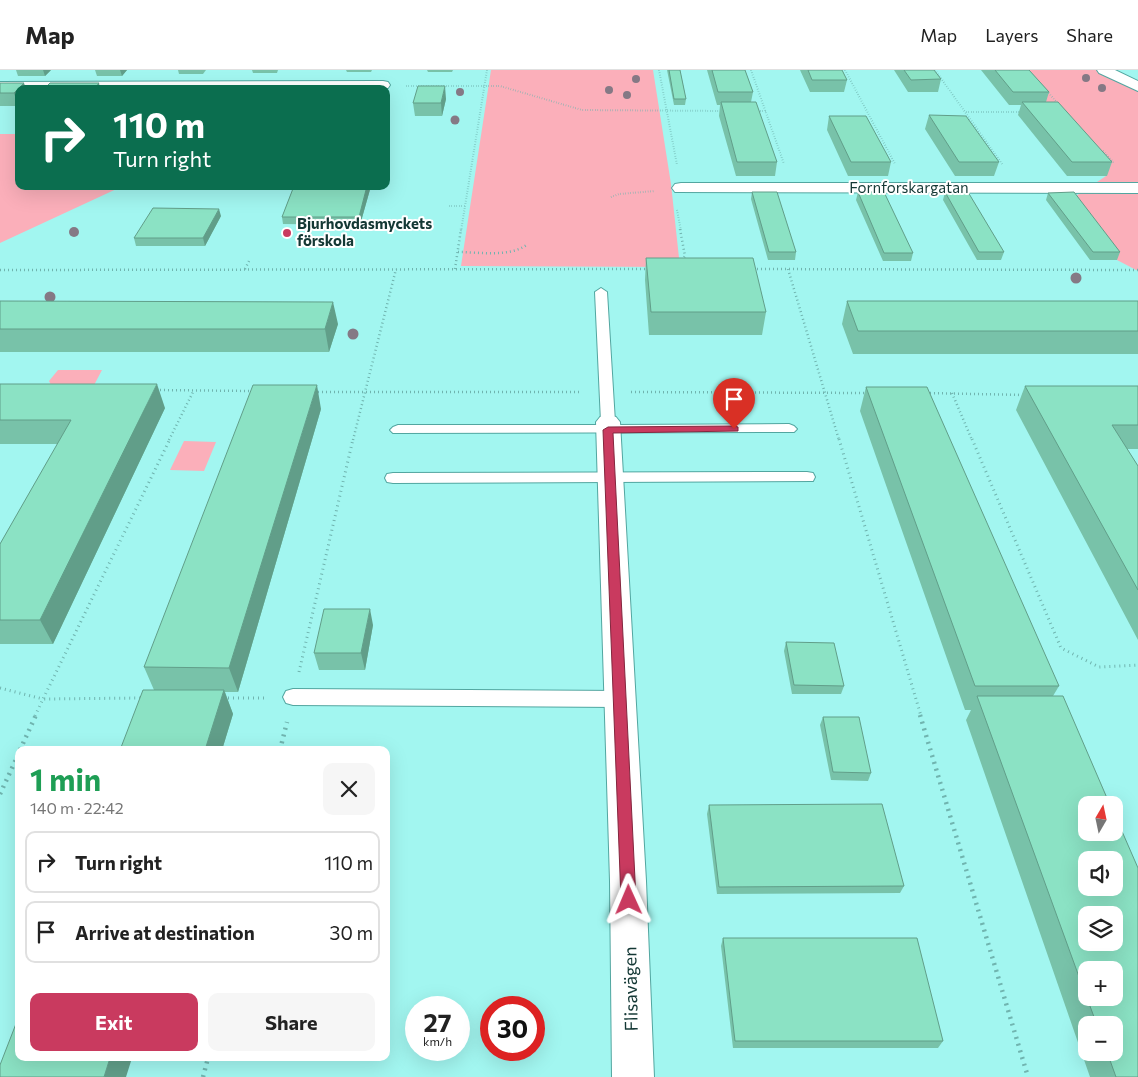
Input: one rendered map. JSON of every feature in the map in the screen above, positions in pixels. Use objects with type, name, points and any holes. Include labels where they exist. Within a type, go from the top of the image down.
[{"type":"street","points":[[218,85],[229,70]]},
{"type":"street","points":[[1104,70],[1138,87]]},
{"type":"street","points":[[0,86],[15,86]]},
{"type":"street","name":"Fornforskargatan","points":[[681,188],[1137,188]]},
{"type":"street","name":"Flisavägen","points":[[607,414],[628,881],[633,1077]]},
{"type":"lane","points":[[601,292],[607,414]]},
{"type":"lane","points":[[398,430],[607,414],[788,429]]},
{"type":"lane","points":[[393,478],[806,477]]},
{"type":"lane","points":[[293,697],[620,699]]},
{"type":"path","points":[[455,269],[487,70]]},
{"type":"path","points":[[659,70],[681,188],[676,204],[685,256],[680,263]]},
{"type":"path","points":[[751,70],[793,188]]},
{"type":"path","points":[[845,70],[908,188]]},
{"type":"path","points":[[935,70],[1019,188]]},
{"type":"path","points":[[390,86],[484,86],[515,89],[582,110],[726,111]]},
{"type":"path","points":[[1046,91],[1065,111]]},
{"type":"path","points":[[756,111],[766,111]]},
{"type":"path","points":[[965,112],[1025,112]]},
{"type":"path","points":[[1097,146],[1137,188]]},
{"type":"path","points":[[611,196],[638,192],[672,191],[681,188]]},
{"type":"path","points":[[449,206],[465,206]]},
{"type":"path","points":[[458,252],[514,251],[525,248],[528,244]]},
{"type":"path","points":[[245,269],[249,261]]},
{"type":"path","points":[[281,746],[364,393],[396,269]]},
{"type":"path","points":[[0,270],[655,269]]},
{"type":"path","points":[[750,269],[1138,270]]},
{"type":"path","points":[[788,270],[826,392],[1028,1077]]},
{"type":"path","points":[[155,390],[262,391]]},
{"type":"path","points":[[21,746],[194,390]]},
{"type":"path","points":[[309,392],[364,393],[607,414],[826,392],[875,393]]},
{"type":"path","points":[[923,393],[1030,395]]},
{"type":"path","points":[[952,394],[1061,648],[1099,667],[1138,666]]},
{"type":"path","points":[[0,688],[43,699],[143,698]]},
{"type":"path","points":[[213,698],[293,697]]},
{"type":"path","points":[[0,794],[15,760]]},
{"type":"path","points":[[203,1077],[207,1061]]},
{"type":"shaded area","points":[[491,70],[653,70],[671,184],[680,267],[461,266]]},
{"type":"shaded area","points":[[1014,70],[1103,70],[1138,87],[1138,271],[1117,260],[1070,200],[1106,176]]},
{"type":"shaded area","points":[[0,134],[15,134],[15,190],[114,190],[0,243]]},
{"type":"shaded area","points":[[58,370],[102,370],[92,389],[51,385],[49,381]]},
{"type":"shaded area","points":[[184,441],[216,442],[204,471],[170,470]]},
{"type":"building","points":[[669,70],[680,70],[686,99],[674,99]]},
{"type":"building","points":[[712,70],[745,70],[753,92],[718,92]]},
{"type":"building","points":[[808,70],[842,70],[847,80],[812,80]]},
{"type":"building","points":[[904,70],[934,70],[941,79],[911,80]]},
{"type":"building","points":[[995,70],[1029,70],[1049,92],[1013,92]]},
{"type":"building","points":[[0,83],[24,83],[22,85],[15,85],[14,93],[0,93]]},
{"type":"building","points":[[50,83],[99,83],[97,85],[48,85]]},
{"type":"building","points":[[418,86],[445,86],[441,103],[413,103]]},
{"type":"building","points":[[721,102],[756,102],[777,162],[737,162]]},
{"type":"building","points":[[1022,102],[1058,102],[1112,162],[1072,162]]},
{"type":"building","points":[[929,115],[966,116],[999,162],[959,162]]},
{"type":"building","points":[[829,116],[866,116],[891,162],[851,162]]},
{"type":"building","points":[[292,190],[366,190],[359,217],[282,217]]},
{"type":"building","points":[[752,192],[777,192],[796,252],[769,252]]},
{"type":"building","points":[[858,192],[884,192],[913,253],[884,253]]},
{"type":"building","points":[[945,192],[968,192],[1004,252],[979,252]]},
{"type":"building","points":[[1074,192],[1120,252],[1093,252],[1048,193]]},
{"type":"building","points":[[153,208],[219,209],[203,238],[134,238]]},
{"type":"building","points":[[646,258],[753,258],[766,312],[651,312]]},
{"type":"building","points":[[0,301],[333,302],[325,329],[0,329]]},
{"type":"building","points":[[847,301],[1138,301],[1138,331],[858,331]]},
{"type":"building","points":[[0,384],[157,384],[40,620],[0,620],[0,544],[71,420],[0,420]]},
{"type":"building","points":[[253,385],[317,385],[229,668],[144,667]]},
{"type":"building","points":[[1025,386],[1138,386],[1138,425],[1112,425],[1138,466],[1138,590]]},
{"type":"building","points":[[866,387],[927,387],[1059,686],[975,686]]},
{"type":"building","points":[[324,609],[370,609],[361,653],[314,653]]},
{"type":"building","points":[[786,642],[834,643],[844,686],[794,685]]},
{"type":"building","points":[[143,690],[224,690],[206,746],[122,746]]},
{"type":"building","points":[[977,696],[1063,696],[1106,796],[1078,796],[1078,841],[1123,841],[1123,834],[1138,868],[1138,1077],[1116,1077],[1110,1061],[1123,1061],[1123,1016],[1094,1016],[1090,1006],[1123,1006],[1123,961],[1078,961],[1078,974]]},
{"type":"building","points":[[823,717],[859,717],[871,773],[833,772]]},
{"type":"building","points":[[882,804],[904,886],[719,887],[709,805]]},
{"type":"building","points":[[723,938],[917,938],[943,1041],[735,1041]]},
{"type":"building","points":[[15,1026],[15,1061],[109,1061],[104,1077],[0,1077],[0,1065]]},
{"type":"place","name":"Bjurhovdasmyckets förskola","points":[[287,233]]},
{"type":"route","points":[[629,900],[608,430],[734,429]]}]
